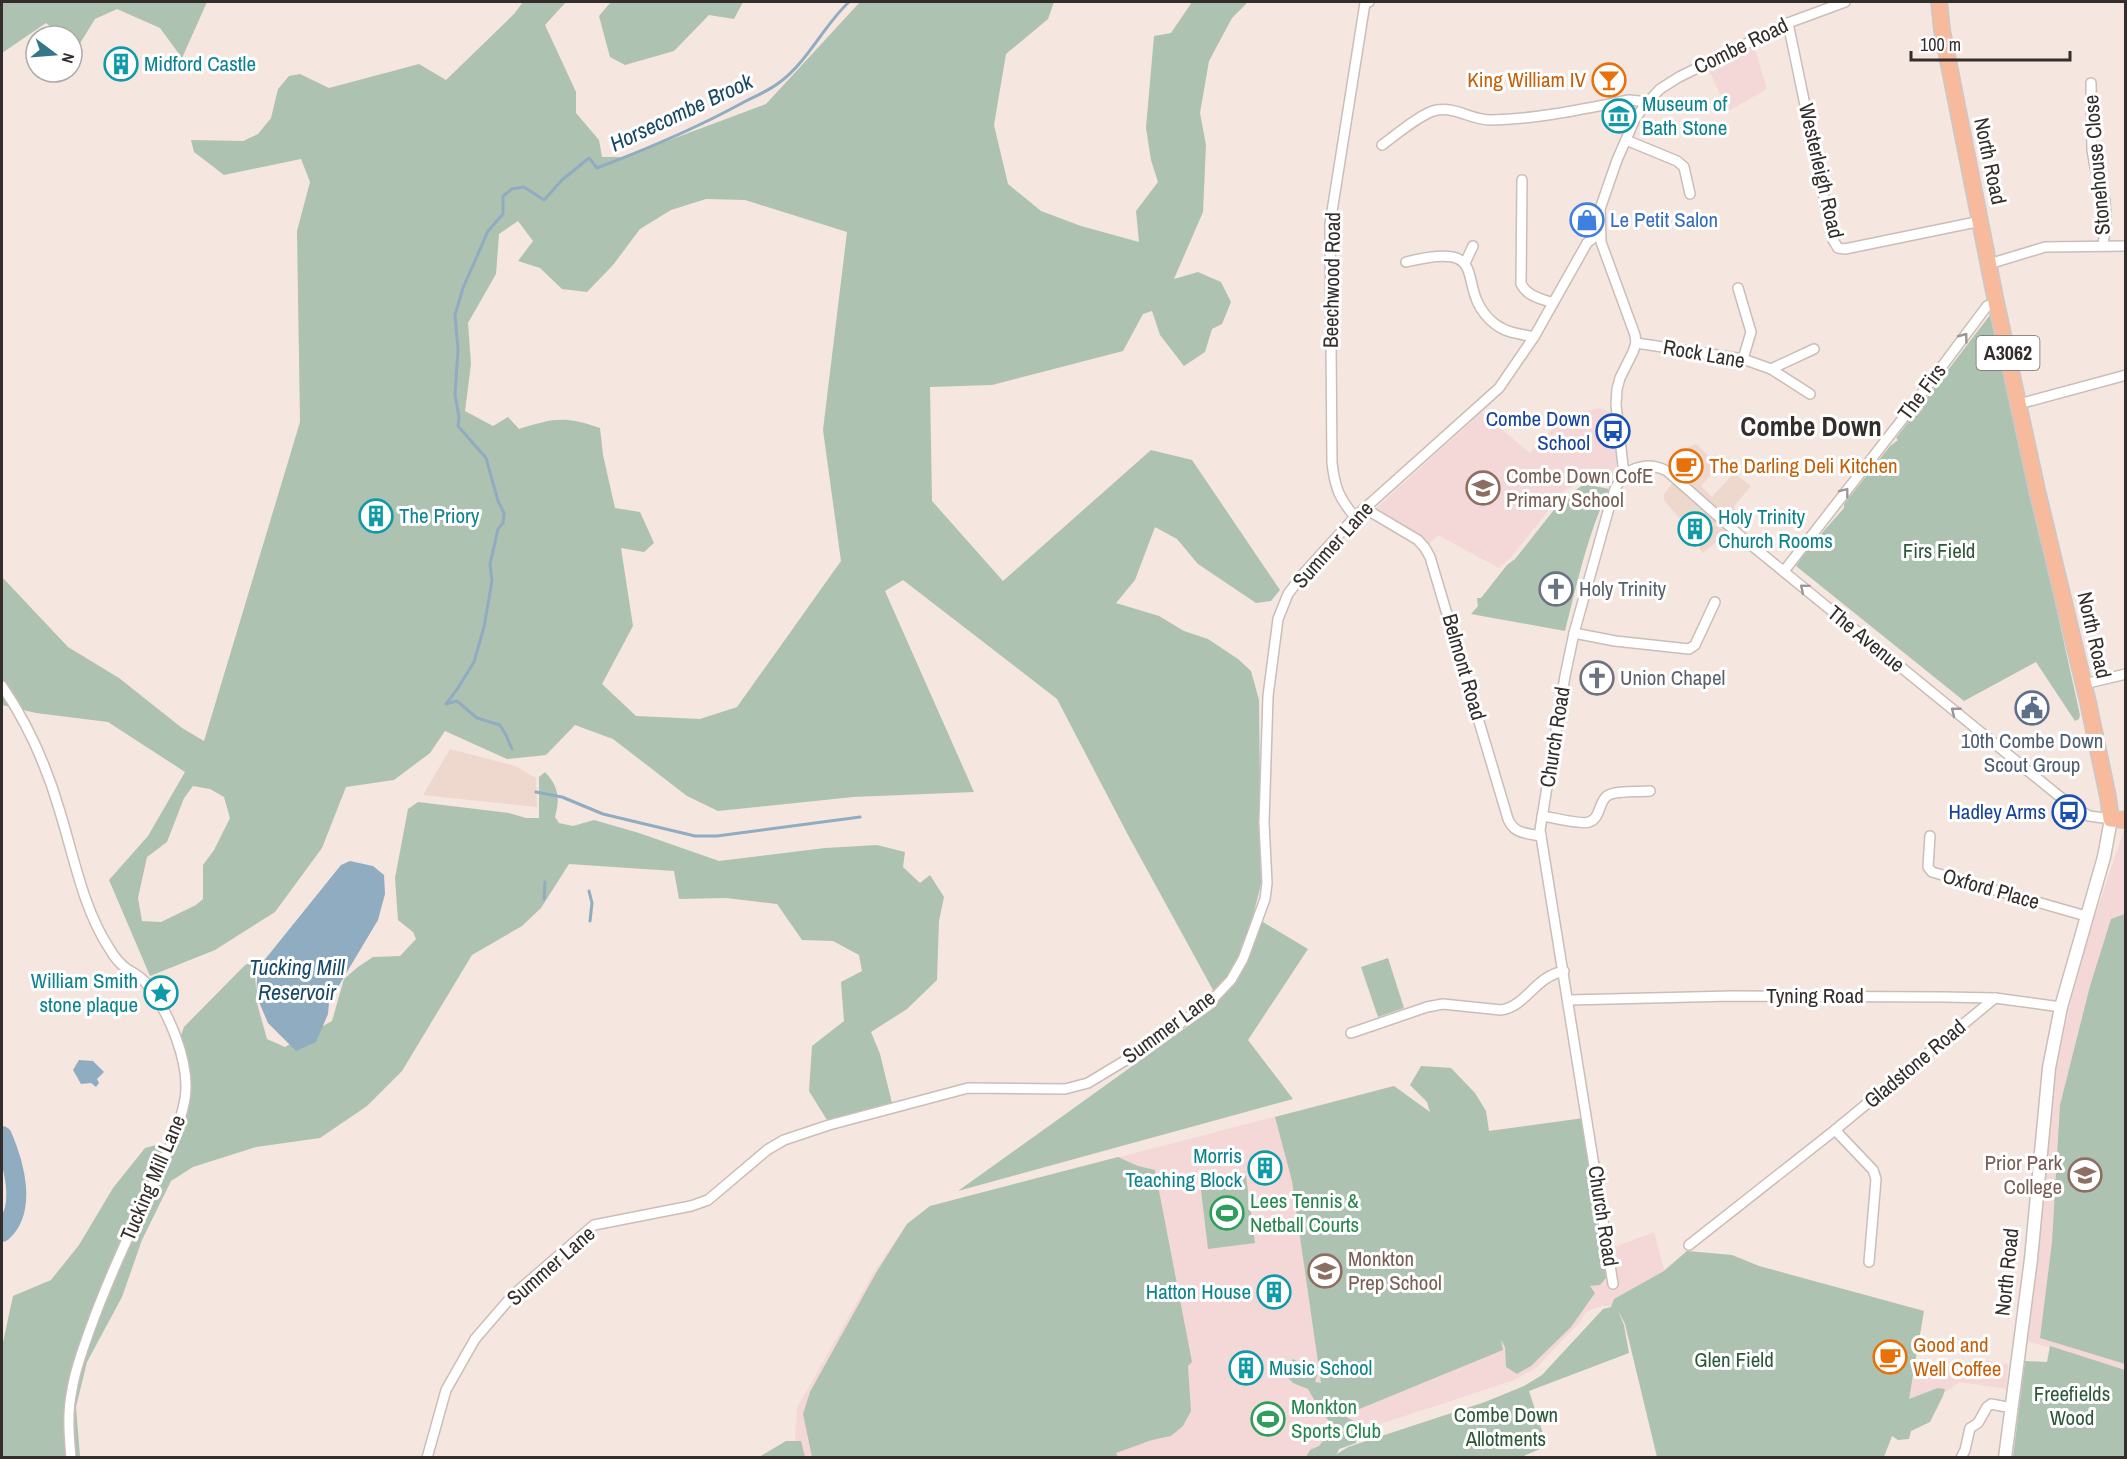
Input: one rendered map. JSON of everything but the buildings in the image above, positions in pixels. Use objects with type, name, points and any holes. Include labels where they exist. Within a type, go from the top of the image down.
[{"type":"main road","name":"North Road","points":[[1939,2],[1942,30],[1996,302],[2037,490],[2084,684],[2108,797],[2118,819]]},
{"type":"street","name":"Beechwood Road","points":[[1355,517],[1341,500],[1335,486],[1332,463],[1330,224],[1366,2]]},
{"type":"street","name":"Combe Road","points":[[1645,105],[1660,89],[1679,77],[1788,23],[1845,2]]},
{"type":"street","name":"Westerleigh Road","points":[[1788,23],[1833,240],[1838,248],[1845,249],[1981,221]]},
{"type":"street","name":"Stonehouse Close","points":[[2091,83],[2092,150],[2094,167],[2104,201],[2106,221],[2103,246]]},
{"type":"street","points":[[1382,145],[1434,111],[1459,111],[1475,118],[1513,119],[1553,115],[1629,100],[1639,101],[1645,105],[1635,119],[1600,209],[1600,233],[1606,257],[1635,335],[1633,352],[1620,378],[1616,398],[1624,474]]},
{"type":"street","points":[[1626,140],[1677,160],[1684,167],[1690,194]]},
{"type":"street","points":[[1522,180],[1521,284],[1526,292],[1552,303]]},
{"type":"street","name":"Summer Lane","points":[[427,1458],[446,1390],[475,1339],[513,1295],[594,1225],[691,1206],[708,1200],[767,1150],[784,1140],[829,1125],[968,1089],[1065,1089],[1088,1083],[1154,1043],[1213,999],[1231,980],[1243,959],[1265,899],[1268,883],[1264,823],[1268,696],[1278,619],[1288,594],[1303,574],[1364,508],[1499,388],[1534,337],[1587,243],[1600,233]]},
{"type":"street","points":[[1465,263],[1473,246]]},
{"type":"street","points":[[1989,264],[2045,247],[2126,246]]},
{"type":"street","points":[[1406,262],[1424,258],[1456,257],[1465,263],[1475,298],[1492,322],[1510,332],[1534,337]]},
{"type":"street","points":[[1738,288],[1751,332],[1743,359]]},
{"type":"street","name":"The Firs","points":[[1784,571],[1987,306],[1996,302]]},
{"type":"street","name":"Rock Lane","points":[[1635,343],[1743,359],[1771,369],[1810,394]]},
{"type":"street","name":"Rock Lane","points":[[1771,369],[1814,349]]},
{"type":"street","points":[[2019,404],[2126,375]]},
{"type":"street","name":"The Avenue","points":[[1624,474],[1634,468],[1653,465],[1667,471],[1745,540],[2070,804],[2089,816],[2118,819]]},
{"type":"street","name":"Church Road","points":[[1614,1284],[1541,836],[1542,816],[1574,633],[1609,508],[1624,474]]},
{"type":"street","name":"Belmont Road","points":[[1364,508],[1418,540],[1425,548],[1445,603],[1508,819],[1512,828],[1518,832],[1541,836]]},
{"type":"street","points":[[1574,633],[1615,641],[1689,649],[1695,645],[1715,602]]},
{"type":"street","points":[[2084,684],[2126,674]]},
{"type":"street","name":"Tucking Mill Lane","points":[[2,686],[18,710],[47,770],[83,891],[96,922],[109,948],[124,967],[145,981],[161,1005],[174,1034],[184,1066],[186,1083],[176,1132],[106,1285],[83,1350],[72,1390],[69,1424],[71,1458]]},
{"type":"street","points":[[1542,816],[1585,824],[1592,822],[1598,815],[1602,801],[1612,793],[1650,791]]},
{"type":"street","name":"North Road","points":[[2005,1458],[2031,1259],[2045,1092],[2061,1007],[2086,916],[2118,819]]},
{"type":"street","name":"Oxford Place","points":[[1930,836],[1928,867],[1932,872],[2086,916]]},
{"type":"street","points":[[1351,1033],[1427,1007],[1443,1004],[1498,1010],[1510,1009],[1544,978],[1564,971]]},
{"type":"street","name":"Tyning Road","points":[[1569,1000],[1732,996],[1995,998],[2061,1007]]},
{"type":"street","name":"Gladstone Road","points":[[1689,1245],[1835,1130],[1995,998]]},
{"type":"street","points":[[1835,1130],[1873,1170],[1876,1179],[1869,1262]]},
{"type":"street","points":[[1961,1458],[1970,1428],[1982,1419],[1987,1407],[1991,1404],[2012,1408]]},
{"type":"shaded area","points":[[1754,46],[1767,89],[1728,111],[1708,68]]},
{"type":"shaded area","name":"Combe Down CofE Primary School","points":[[1601,408],[1612,413],[1620,471],[1611,485],[1584,480],[1564,491],[1513,555],[1499,568],[1438,535],[1429,544],[1375,509],[1470,423],[1480,411],[1530,453],[1565,415]]},
{"type":"shaded area","points":[[1696,444],[1719,466],[1701,486],[1712,497],[1734,473],[1751,486],[1734,506],[1736,520],[1727,533],[1703,553],[1695,542],[1714,525],[1702,511],[1685,525],[1664,500],[1664,494],[1680,473],[1670,465],[1681,450]]},
{"type":"shaded area","points":[[450,749],[515,766],[536,778],[537,807],[423,795]]},
{"type":"shaded area","name":"Prior Park College","points":[[2125,827],[2125,1370],[2028,1341],[2038,1262],[2052,1088],[2079,963]]},
{"type":"shaded area","name":"Monkton Prep School","points":[[1394,1086],[1459,1135],[1584,1118],[1604,1251],[1654,1232],[1664,1270],[1687,1251],[1732,1255],[1759,1266],[1924,1311],[1911,1380],[1965,1362],[1980,1360],[2008,1364],[2006,1389],[1960,1382],[1907,1419],[1657,1457],[1625,1324],[1619,1310],[1612,1306],[1602,1306],[1586,1312],[1580,1322],[1536,1368],[1512,1381],[1334,1439],[1313,1457],[794,1458],[797,1408],[874,1272],[907,1224],[930,1206]]},
{"type":"green space","points":[[2,2],[207,2],[182,58],[160,28],[117,9],[95,19],[84,37],[84,24],[24,24],[24,38],[2,53]]},
{"type":"green space","points":[[523,2],[566,2],[545,25],[576,92],[576,113],[599,140],[602,157],[624,157],[766,104],[860,2],[1054,2],[1048,19],[1006,54],[994,125],[1008,184],[1041,211],[1081,226],[1139,242],[1136,211],[1158,182],[1151,160],[1146,128],[1154,36],[1171,33],[1192,2],[1248,2],[1232,18],[1209,61],[1200,113],[1206,145],[1203,212],[1174,279],[1198,272],[1221,282],[1231,302],[1222,324],[1212,329],[1205,352],[1184,366],[1160,335],[1152,311],[1143,314],[1123,351],[992,385],[930,387],[932,501],[1003,581],[1151,450],[1192,460],[1280,590],[1271,601],[1256,603],[1198,564],[1177,539],[1155,527],[1135,580],[1116,603],[1159,616],[1184,631],[1208,639],[1238,659],[1251,671],[1259,700],[1261,884],[1253,916],[1308,949],[1248,1040],[1293,1099],[958,1191],[1216,1006],[1213,990],[1057,699],[903,580],[885,591],[974,792],[853,797],[718,811],[687,796],[613,739],[575,725],[546,755],[507,759],[445,731],[430,753],[394,780],[346,787],[322,848],[275,912],[215,950],[150,976],[109,880],[148,836],[185,772],[108,722],[36,713],[2,705],[2,577],[68,647],[119,678],[182,728],[204,741],[300,422],[297,231],[310,182],[301,159],[224,175],[194,152],[191,140],[243,141],[258,134],[271,118],[278,89],[289,76],[300,74],[329,88],[419,64],[446,80],[514,14]],"holes":[[[706,199],[745,200],[847,232],[823,430],[841,561],[737,707],[700,719],[636,716],[602,684],[633,626],[621,548],[644,552],[654,543],[640,512],[615,508],[603,455],[600,428],[560,420],[519,429],[508,417],[493,426],[465,411],[471,364],[468,323],[496,274],[499,234],[518,221],[533,241],[518,261],[540,268],[562,289],[587,292],[613,265],[640,229],[671,210]],[[193,786],[210,789],[224,797],[230,818],[214,850],[203,865],[203,899],[196,905],[161,922],[142,921],[138,898],[147,857],[167,842],[184,798]]]},
{"type":"green space","points":[[743,2],[734,19],[709,15],[674,51],[625,65],[610,57],[599,16],[610,3]]},
{"type":"green space","name":"Firs Field","points":[[1990,315],[2080,715],[2075,721],[2036,662],[1964,701],[1796,566],[1799,559],[1844,508],[1844,504],[1890,446],[1898,440],[1896,438]]},
{"type":"green space","points":[[1584,484],[1609,489],[1589,541],[1565,631],[1471,614],[1478,606],[1477,598],[1481,598],[1507,565],[1515,559],[1561,501]]},
{"type":"green space","points":[[545,772],[556,788],[558,804],[555,817],[559,823],[573,826],[594,820],[719,861],[825,848],[877,845],[905,852],[903,867],[920,883],[930,875],[944,897],[939,921],[937,980],[907,1009],[871,1032],[880,1054],[892,1103],[827,1120],[809,1091],[812,1046],[844,1021],[841,982],[862,971],[859,955],[833,941],[802,940],[777,904],[726,898],[679,899],[674,871],[569,864],[541,908],[522,926],[472,955],[402,1071],[367,1106],[320,1138],[256,1147],[193,1167],[171,1181],[142,1240],[122,1297],[87,1362],[76,1407],[80,1457],[2,1458],[2,1347],[13,1296],[51,1280],[79,1245],[113,1188],[145,1148],[160,1144],[173,1146],[189,1089],[180,1038],[184,1027],[245,965],[254,961],[257,1003],[267,1039],[285,1047],[332,1021],[344,979],[373,957],[400,956],[416,939],[413,932],[398,920],[395,878],[408,809],[418,802],[539,818],[539,777]]},
{"type":"green space","name":"Prior Park College","points":[[2126,914],[2125,1364],[2040,1338],[2052,1242],[2060,1105],[2090,986],[2111,919]]},
{"type":"green space","points":[[1388,958],[1404,1008],[1378,1017],[1361,967]]},
{"type":"green space","points":[[1421,1066],[1451,1068],[1475,1093],[1486,1111],[1489,1131],[1584,1118],[1606,1278],[1600,1285],[1590,1286],[1595,1293],[1571,1327],[1531,1366],[1517,1374],[1506,1367],[1505,1347],[1501,1340],[1503,1350],[1352,1412],[1335,1401],[1338,1409],[1344,1415],[1358,1423],[1356,1443],[1339,1449],[1337,1454],[1348,1447],[1485,1402],[1524,1386],[1542,1375],[1603,1309],[1611,1307],[1614,1299],[1664,1271],[1687,1251],[1732,1255],[1759,1266],[1924,1311],[1909,1399],[1938,1388],[1945,1389],[1930,1422],[1911,1431],[1909,1439],[1898,1440],[1892,1436],[1884,1457],[1657,1457],[1625,1324],[1618,1310],[1624,1325],[1629,1353],[1529,1391],[1547,1446],[1519,1458],[1306,1457],[1310,1450],[1319,1446],[1334,1427],[1320,1410],[1308,1389],[1293,1383],[1283,1372],[1293,1359],[1313,1369],[1317,1375],[1315,1382],[1321,1383],[1292,1181],[1275,1117],[1394,1086],[1430,1112],[1427,1102],[1410,1085]]},
{"type":"green space","points":[[1118,1157],[1138,1166],[1155,1170],[1192,1362],[1188,1366],[1191,1411],[1183,1426],[1171,1436],[1116,1453],[1118,1457],[812,1457],[803,1414],[810,1392],[876,1273],[907,1224],[930,1206]]},
{"type":"green space","name":"Lees Tennis & Netball Courts","points":[[1246,1176],[1255,1243],[1208,1249],[1200,1182]]},
{"type":"green space","name":"Freefields Wood","points":[[2050,1346],[2125,1370],[2125,1457],[2013,1457],[2025,1361],[2047,1362]]},
{"type":"green space","points":[[786,1441],[801,1441],[805,1457],[759,1457]]},
{"type":"water","name":"Tucking Mill Reservoir","points":[[350,861],[373,866],[384,875],[385,894],[378,920],[329,1002],[328,1014],[316,1042],[296,1051],[268,1023],[256,995],[258,968],[341,865]]},
{"type":"water","points":[[79,1060],[93,1061],[104,1072],[97,1079],[99,1083],[96,1087],[91,1083],[81,1084],[73,1070]]},
{"type":"waterway","name":"Horsecombe Brook","points":[[512,749],[500,725],[477,718],[457,701],[446,704],[474,662],[484,627],[492,581],[490,564],[498,529],[503,523],[504,513],[498,501],[486,458],[458,426],[459,417],[455,395],[458,349],[455,315],[463,288],[488,231],[503,214],[503,196],[512,189],[524,187],[544,200],[562,180],[589,158],[597,168],[653,146],[767,90],[780,82],[799,64],[849,2]]},
{"type":"waterway","points":[[536,792],[562,797],[603,814],[695,836],[717,836],[860,817]]},
{"type":"waterway","points":[[544,899],[545,882]]},
{"type":"waterway","points":[[589,891],[592,903],[590,921]]},
{"type":"waterway","points":[[2,1136],[11,1160],[16,1186],[14,1211],[10,1222],[2,1232]]},
{"type":"place","name":"Midford Castle","points":[[121,64]]},
{"type":"place","name":"King William IV","points":[[1609,80]]},
{"type":"place","name":"Museum of Bath Stone","points":[[1619,116]]},
{"type":"place","name":"Le Petit Salon","points":[[1587,220]]},
{"type":"place","name":"Combe Down School","points":[[1613,431]]},
{"type":"place","name":"The Darling Deli Kitchen","points":[[1686,466]]},
{"type":"place","name":"Combe Down CofE Primary School","points":[[1483,488]]},
{"type":"place","name":"The Priory","points":[[376,516]]},
{"type":"place","name":"Holy Trinity Church Rooms","points":[[1695,529]]},
{"type":"place","name":"Holy Trinity","points":[[1556,589]]},
{"type":"place","name":"Union Chapel","points":[[1597,678]]},
{"type":"place","name":"10th Combe Down Scout Group","points":[[2032,708]]},
{"type":"place","name":"Hadley Arms","points":[[2069,812]]},
{"type":"place","name":"William Smith stone plaque","points":[[161,993]]},
{"type":"place","name":"Morris Teaching Block","points":[[1265,1168]]},
{"type":"place","name":"Prior Park College","points":[[2085,1175]]},
{"type":"place","name":"Lees Tennis & Netball Courts","points":[[1227,1213]]},
{"type":"place","name":"Monkton Prep School","points":[[1325,1271]]},
{"type":"place","name":"Hatton House","points":[[1274,1292]]},
{"type":"place","name":"Good and Well Coffee","points":[[1890,1357]]},
{"type":"place","name":"Music School","points":[[1246,1368]]},
{"type":"place","name":"Monkton Sports Club","points":[[1268,1419]]},
{"type":"district","name":"Combe Down","points":[[1811,427]]},
{"type":"park label","name":"Glen Field","points":[[1734,1360]]},
{"type":"park label","name":"Combe Down Allotments","points":[[1506,1427]]}]
